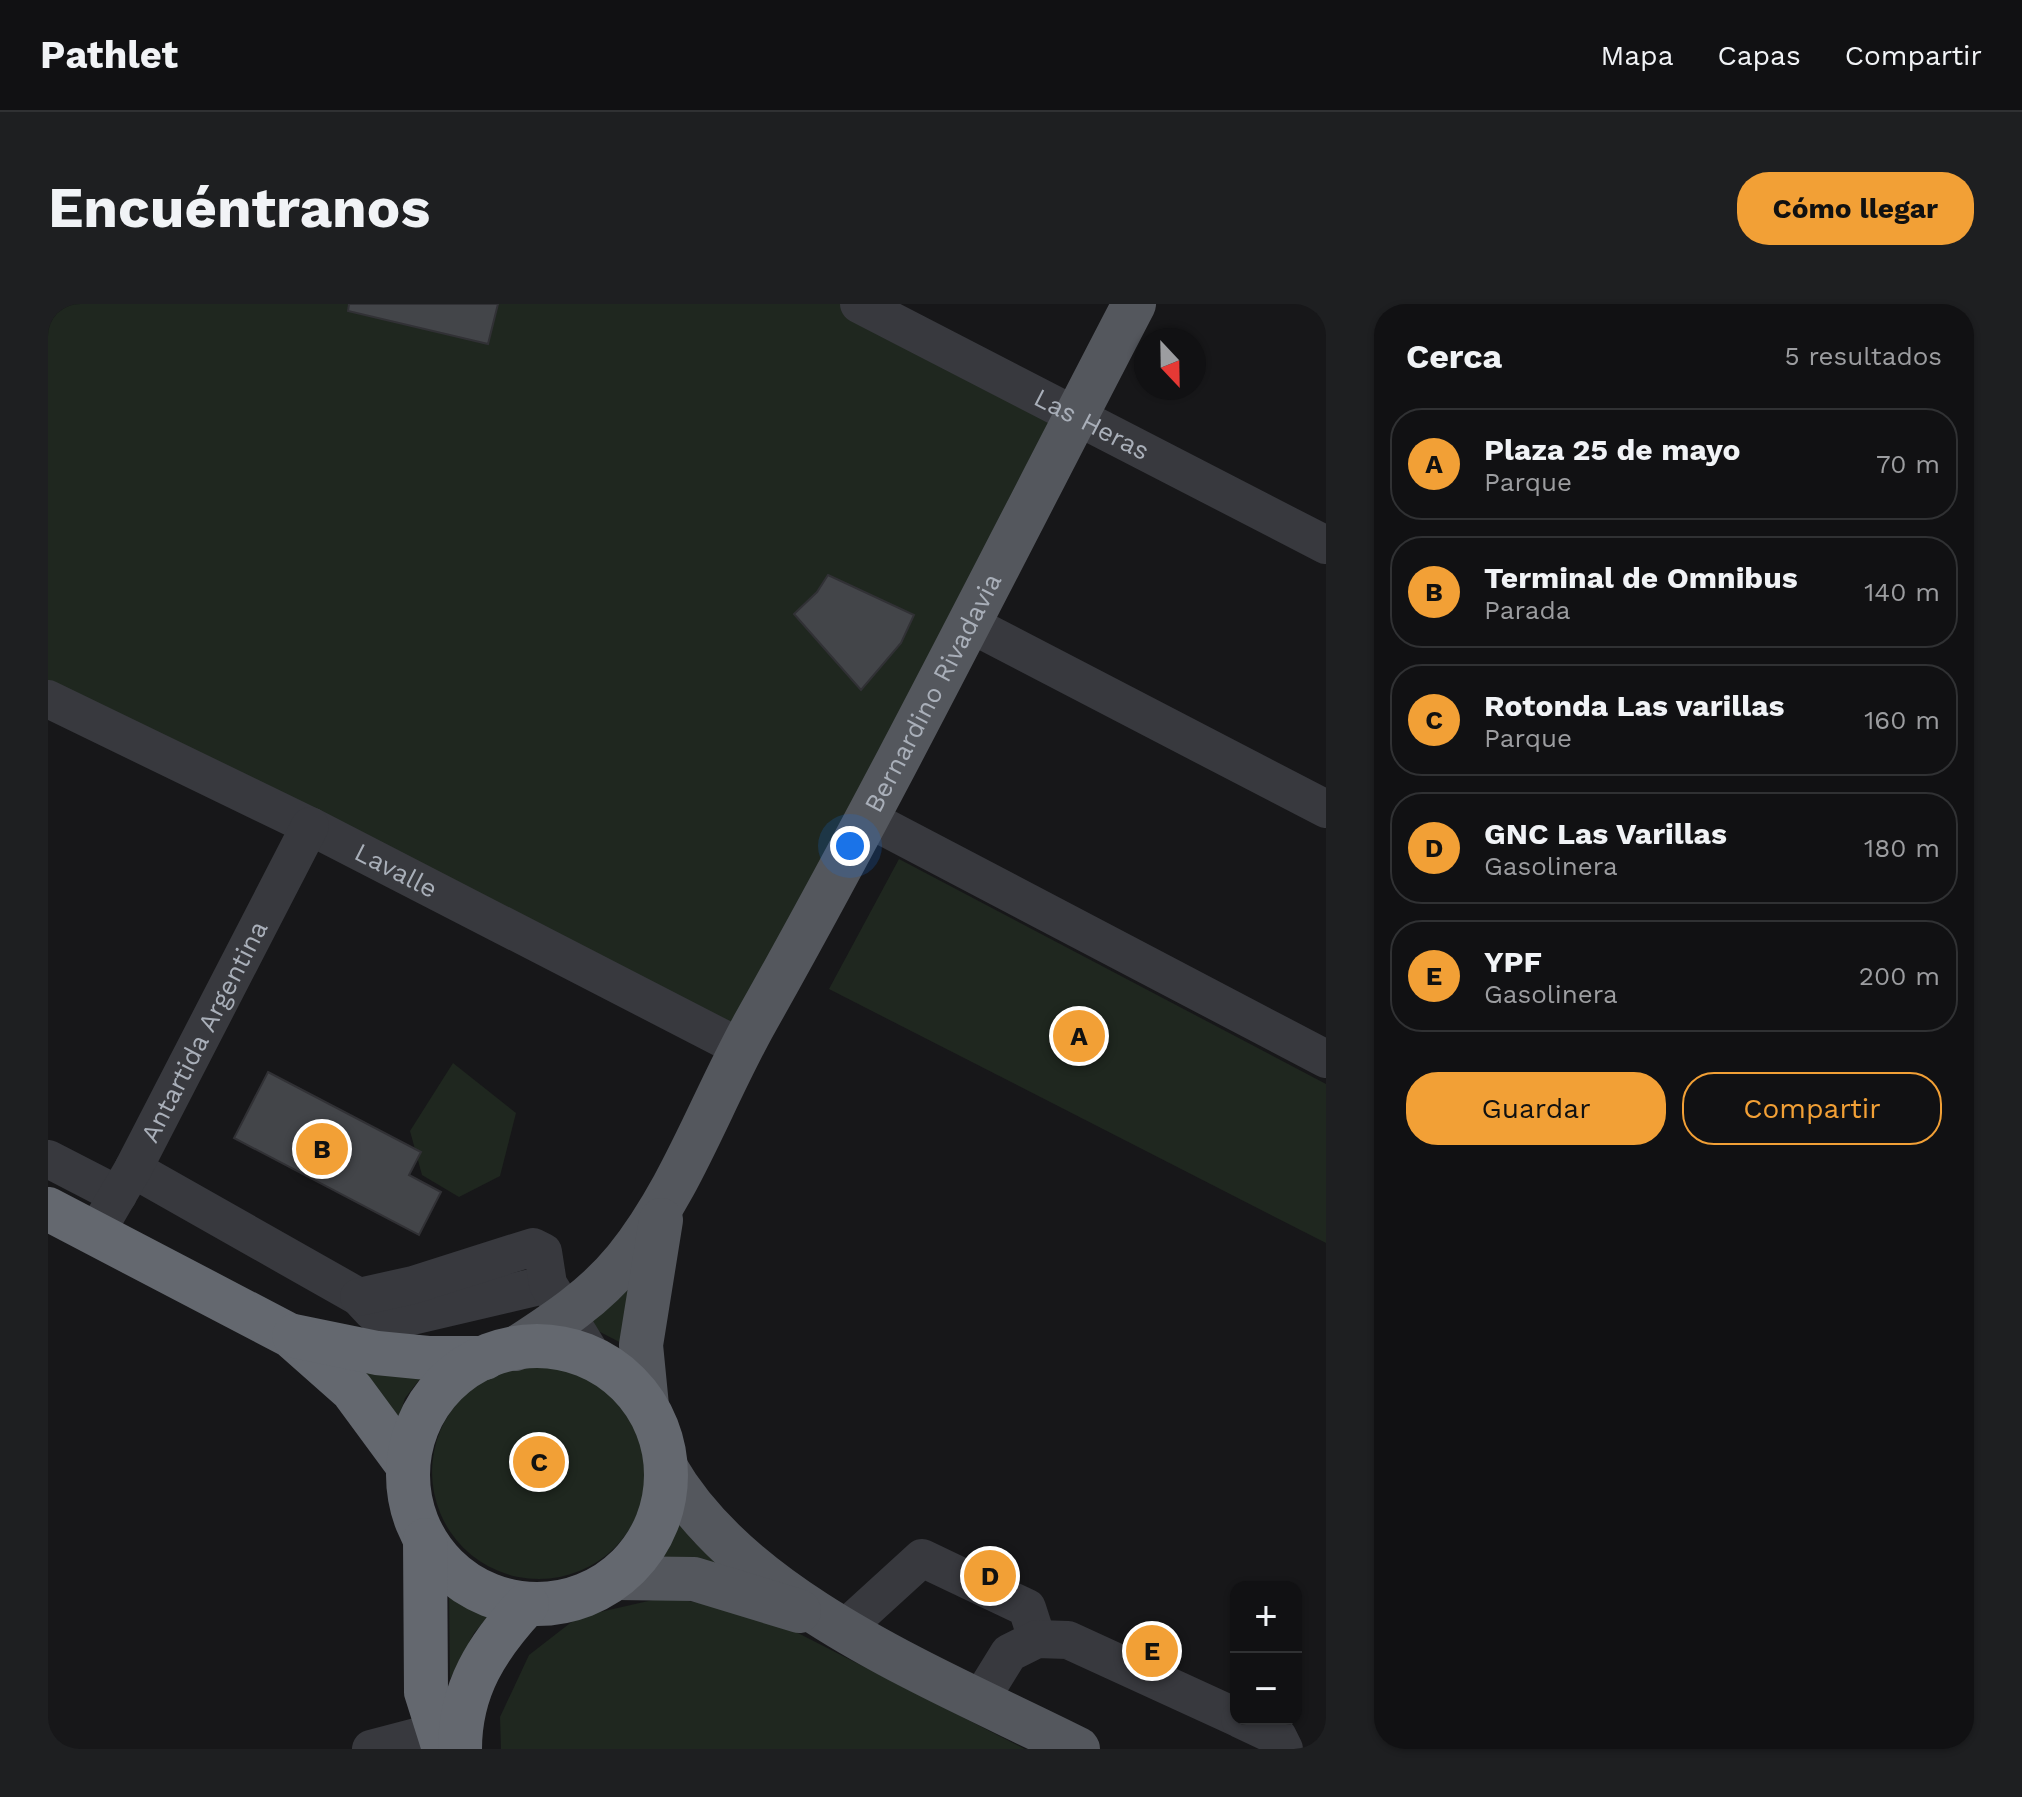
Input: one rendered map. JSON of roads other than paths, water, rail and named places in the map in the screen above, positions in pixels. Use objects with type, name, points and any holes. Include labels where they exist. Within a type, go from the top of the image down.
[{"type":"highway","points":[[48,1209],[291,1336],[352,1390],[408,1466]]},
{"type":"highway","points":[[291,1336],[377,1353],[428,1358],[547,1346],[594,1359],[632,1388],[647,1406],[657,1426],[666,1468],[664,1500],[655,1529],[638,1556],[616,1578],[588,1594],[558,1603],[527,1604],[496,1598],[468,1585],[444,1565],[425,1540]]},
{"type":"highway","points":[[447,1743],[426,1692],[425,1540],[409,1492],[408,1466],[413,1439],[432,1402],[461,1371],[500,1353]]},
{"type":"highway","points":[[447,1743],[477,1671],[500,1633],[527,1604]]},
{"type":"main road","name":"Bernardino Rivadavia","points":[[500,1353],[557,1300],[623,1262],[663,1210],[741,1048],[970,624],[1134,304]]},
{"type":"main road","name":"Bernardino Rivadavia","points":[[647,1406],[641,1345],[663,1210]]},
{"type":"main road","points":[[666,1468],[685,1501],[715,1535],[833,1625]]},
{"type":"main road","points":[[616,1578],[694,1579],[833,1625],[1078,1749]]},
{"type":"street","name":"Las Heras","points":[[859,304],[1326,545]]},
{"type":"street","points":[[970,624],[1326,809]]},
{"type":"street","name":"Lavalle","points":[[48,699],[310,826],[741,1048]]},
{"type":"street","points":[[867,818],[1326,1059]]},
{"type":"street","name":"Antartida Argentina","points":[[95,1234],[126,1182],[310,826]]},
{"type":"street","points":[[48,1159],[126,1182],[359,1297],[373,1312],[399,1319],[557,1300],[594,1359]]},
{"type":"street","points":[[833,1625],[922,1558],[1027,1608],[1037,1639]]},
{"type":"street","points":[[980,1700],[1009,1653],[1037,1639],[1068,1640],[1230,1714]]},
{"type":"street","points":[[1253,1725],[1278,1737],[1284,1749]]},
{"type":"street","points":[[371,1749],[447,1743]]},
{"type":"place","name":"Plaza 25 de mayo","points":[[1079,1036]]},
{"type":"place","name":"Terminal de Omnibus","points":[[322,1149]]},
{"type":"place","name":"Rotonda Las varillas","points":[[539,1462]]},
{"type":"place","name":"GNC Las Varillas","points":[[990,1576]]},
{"type":"place","name":"YPF","points":[[1152,1651]]}]
